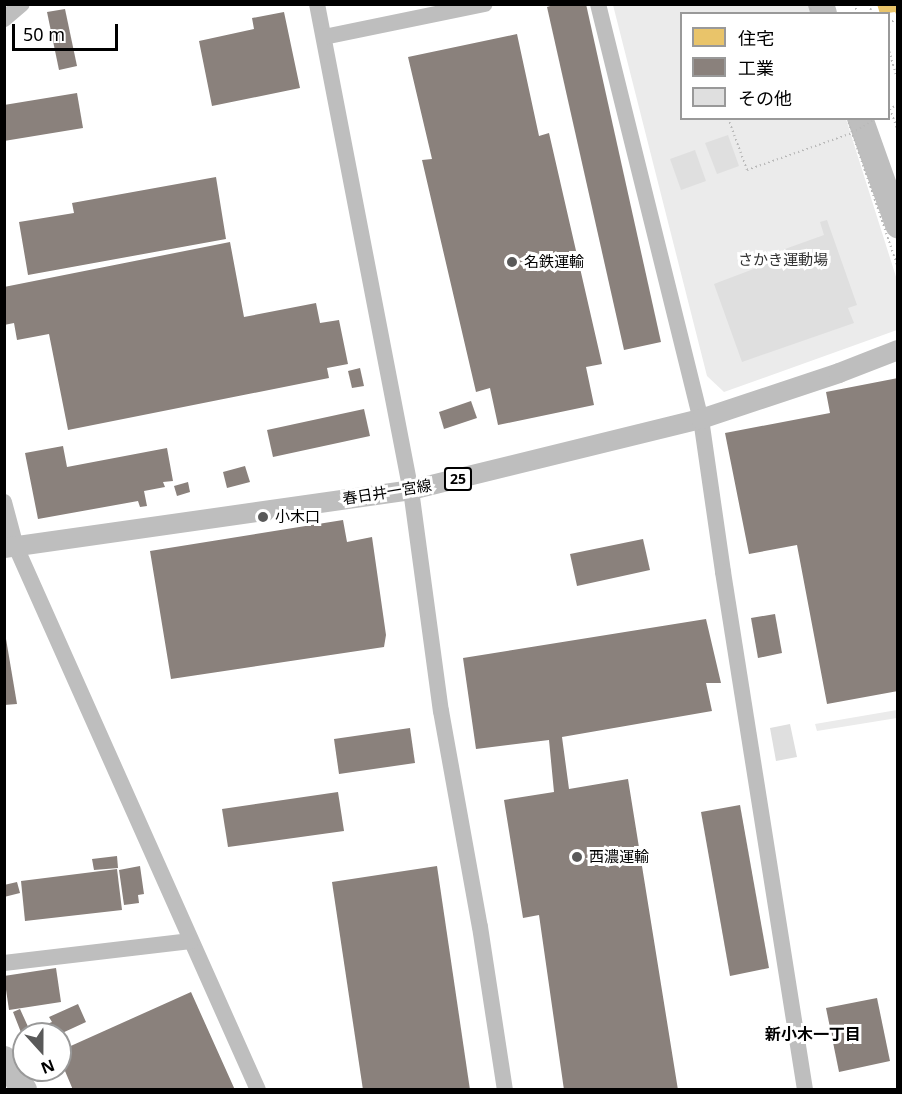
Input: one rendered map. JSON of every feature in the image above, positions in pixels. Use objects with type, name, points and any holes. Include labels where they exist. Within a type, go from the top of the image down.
[{"type":"main road","name":"春日井一宮線","points":[[10,547],[411,490],[701,419],[839,373],[897,350]]},
{"type":"street","points":[[4,19],[22,4]]},
{"type":"street","points":[[317,4],[411,490],[441,711],[480,927],[505,1089]]},
{"type":"street","points":[[324,37],[484,4]]},
{"type":"street","points":[[598,4],[701,419],[805,1089]]},
{"type":"street","points":[[4,502],[10,547],[258,1089]]},
{"type":"street","points":[[4,963],[191,941]]},
{"type":"path","points":[[890,55],[897,81]]},
{"type":"path","points":[[890,113],[897,131]]},
{"type":"path","points":[[729,120],[747,170],[852,133],[874,120]]},
{"type":"path","points":[[848,120],[897,268]]},
{"type":"green space","name":"さかき運動場","points":[[613,5],[809,5],[812,12],[680,12],[680,120],[846,120],[897,280],[897,330],[724,392],[707,376]]},
{"type":"green space","points":[[897,710],[897,718],[817,731],[815,724]]},
{"type":"building: 住宅","points":[[877,4],[898,4],[898,18],[895,12],[879,12]]},
{"type":"building: 工業","points":[[557,4],[586,4],[661,342],[624,350],[547,7]]},
{"type":"building: 工業","points":[[65,9],[77,66],[59,70],[47,12]]},
{"type":"building: 工業","points":[[284,12],[300,88],[212,106],[199,41],[254,29],[252,18]]},
{"type":"building: 工業","name":"名鉄運輸","points":[[517,34],[539,136],[549,133],[602,364],[586,367],[594,405],[498,425],[490,388],[476,392],[422,160],[432,159],[408,57]]},
{"type":"building: 工業","points":[[77,93],[83,128],[4,141],[4,105]]},
{"type":"building: 工業","points":[[216,177],[226,239],[28,275],[19,222],[74,213],[72,203]]},
{"type":"building: 工業","points":[[230,242],[244,317],[316,303],[320,323],[339,320],[348,364],[327,368],[329,378],[68,430],[49,334],[17,340],[14,323],[4,325],[4,287]]},
{"type":"building: 工業","points":[[360,368],[364,386],[352,388],[348,371]]},
{"type":"building: 工業","points":[[898,378],[898,691],[827,704],[797,545],[749,554],[725,433],[830,413],[826,392]]},
{"type":"building: 工業","points":[[471,401],[477,418],[444,429],[439,412]]},
{"type":"building: 工業","points":[[364,409],[370,436],[273,457],[267,430]]},
{"type":"building: 工業","points":[[63,446],[67,467],[167,448],[173,481],[163,482],[165,487],[144,491],[147,506],[140,507],[138,501],[38,519],[25,453]]},
{"type":"building: 工業","points":[[245,466],[250,482],[227,488],[223,472]]},
{"type":"building: 工業","points":[[188,482],[190,492],[177,496],[174,486]]},
{"type":"building: 工業","points":[[343,520],[347,542],[372,537],[386,635],[384,647],[171,679],[150,551]]},
{"type":"building: 工業","points":[[643,539],[650,570],[577,586],[570,554]]},
{"type":"building: 工業","points":[[775,614],[782,653],[758,658],[751,618]]},
{"type":"building: 工業","name":"西濃運輸","points":[[706,619],[721,683],[706,683],[712,711],[562,737],[569,789],[628,779],[678,1090],[564,1090],[539,915],[523,918],[504,800],[554,792],[549,740],[476,749],[463,658]]},
{"type":"building: 工業","points":[[4,627],[17,704],[4,705]]},
{"type":"building: 工業","points":[[410,728],[415,763],[339,774],[334,739]]},
{"type":"building: 工業","points":[[338,792],[344,831],[228,847],[222,809]]},
{"type":"building: 工業","points":[[740,805],[769,968],[730,976],[701,812]]},
{"type":"building: 工業","points":[[117,856],[118,868],[94,870],[92,859]]},
{"type":"building: 工業","points":[[140,866],[144,894],[138,895],[139,903],[124,905],[119,870]]},
{"type":"building: 工業","points":[[437,866],[470,1090],[363,1090],[332,882]]},
{"type":"building: 工業","points":[[117,869],[122,910],[25,921],[21,881]]},
{"type":"building: 工業","points":[[17,882],[20,893],[4,897],[4,885]]},
{"type":"building: 工業","points":[[56,968],[61,1002],[9,1010],[4,976]]},
{"type":"building: 工業","points":[[191,992],[235,1090],[73,1090],[70,1082],[72,1082],[72,1045]]},
{"type":"building: 工業","points":[[877,998],[890,1061],[839,1072],[826,1008]]},
{"type":"building: 工業","points":[[78,1004],[86,1022],[72,1028],[72,1022],[52,1022],[49,1017]]},
{"type":"building: 工業","points":[[20,1009],[26,1022],[17,1022],[13,1012]]},
{"type":"building: その他","points":[[728,135],[739,166],[717,174],[705,143]]},
{"type":"building: その他","points":[[695,150],[706,181],[681,190],[670,159]]},
{"type":"building: その他","points":[[827,220],[857,305],[848,308],[854,323],[742,362],[714,284],[788,256],[785,249],[824,235],[820,222]]},
{"type":"building: その他","points":[[790,724],[797,757],[776,761],[770,728]]},
{"type":"waterway","points":[[821,4],[823,12]]},
{"type":"waterway","points":[[861,120],[898,225]]},
{"type":"waterway","points":[[4,1059],[24,1090]]},
{"type":"place","name":"名鉄運輸","points":[[512,262]]},
{"type":"place","name":"小木口","points":[[263,517]]},
{"type":"place","name":"西濃運輸","points":[[577,857]]},
{"type":"district","name":"新小木一丁目","points":[[813,1034]]}]
